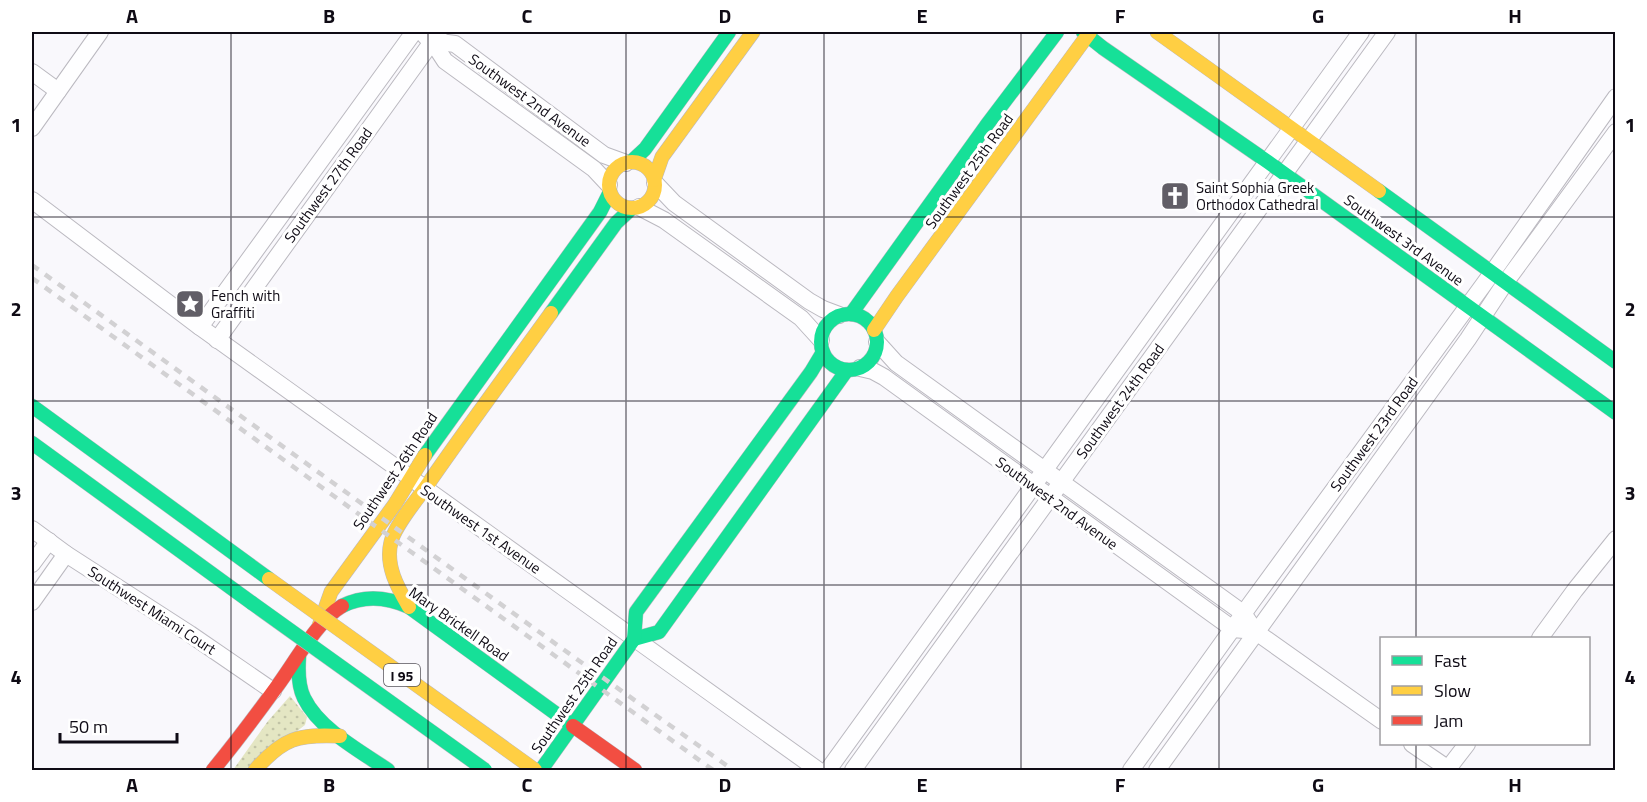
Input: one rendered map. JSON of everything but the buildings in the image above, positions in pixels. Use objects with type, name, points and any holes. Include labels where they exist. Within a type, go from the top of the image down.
[{"type":"main road","points":[[729,32],[647,146],[628,162],[615,169],[610,177],[609,189],[612,198],[620,205],[636,208],[646,204],[651,198],[657,166],[662,157],[753,32]]},
{"type":"main road","name":"Southwest 25th Road","points":[[845,315],[875,283],[986,126],[1057,32]]},
{"type":"main road","name":"Southwest 3rd Avenue","points":[[1157,32],[1616,362]]},
{"type":"main road","name":"Southwest 25th Road","points":[[875,336],[897,296],[1087,33]]},
{"type":"main road","name":"Southwest 3rd Avenue","points":[[1087,33],[1103,48],[1268,162],[1616,413]]},
{"type":"main road","points":[[628,162],[637,163],[648,169],[654,181]]},
{"type":"main road","name":"Southwest 26th Road","points":[[409,607],[393,577],[391,542],[430,447],[600,212],[609,189]]},
{"type":"main road","name":"Southwest 26th Road","points":[[213,771],[299,657],[319,626],[332,592],[395,504],[417,483],[615,223],[636,208]]},
{"type":"main road","points":[[845,315],[865,319],[875,336],[876,348],[870,360],[854,369],[841,369],[830,363],[822,346],[826,325],[845,315]]},
{"type":"main road","name":"Southwest 25th Road","points":[[542,771],[634,639],[636,612],[811,372],[822,346]]},
{"type":"main road","name":"Southwest 25th Road","points":[[634,639],[659,632],[854,369]]},
{"type":"main road","name":"I 95","points":[[32,406],[535,771]]},
{"type":"main road","name":"I 95","points":[[32,444],[485,771]]},
{"type":"main road","name":"Mary Brickell Road","points":[[319,626],[339,608],[360,599],[388,598],[409,607],[635,771]]},
{"type":"main road","points":[[299,657],[298,673],[302,692],[314,712],[340,736],[388,771]]},
{"type":"main road","points":[[255,771],[280,745],[289,740],[315,735],[340,736]]},
{"type":"street","points":[[32,128],[100,32]]},
{"type":"street","name":"Southwest 27th Road","points":[[200,327],[414,32]]},
{"type":"street","name":"Southwest 24th Road","points":[[828,771],[1361,32]]},
{"type":"street","name":"Southwest 24th Road","points":[[853,771],[1387,32]]},
{"type":"street","name":"Southwest 27th Road","points":[[217,340],[430,35]]},
{"type":"street","name":"Southwest 2nd Avenue","points":[[430,35],[455,44],[604,155],[628,162]]},
{"type":"street","name":"Southwest 2nd Avenue","points":[[430,35],[445,62],[594,169],[609,189]]},
{"type":"street","points":[[32,72],[58,91]]},
{"type":"street","name":"Southwest 23rd Road","points":[[1157,771],[1472,334],[1499,278],[1616,97]]},
{"type":"street","name":"Southwest 23rd Road","points":[[1131,771],[1467,306],[1499,278],[1616,132]]},
{"type":"street","points":[[654,181],[674,203],[809,301],[823,309],[845,315]]},
{"type":"street","name":"Southwest 1st Avenue","points":[[32,200],[217,340],[818,771]]},
{"type":"street","points":[[636,208],[664,220],[801,318],[822,346]]},
{"type":"street","name":"Southwest 2nd Avenue","points":[[875,336],[891,359],[1243,613],[1257,632],[1380,720]]},
{"type":"street","name":"Southwest 2nd Avenue","points":[[854,369],[873,371],[884,377],[1233,629],[1257,632]]},
{"type":"street","name":"Southwest Miami Court","points":[[32,529],[273,691]]},
{"type":"street","points":[[1541,637],[1616,539]]},
{"type":"street","points":[[32,564],[49,541]]},
{"type":"street","points":[[32,602],[66,554]]},
{"type":"street","points":[[1413,745],[1448,770],[1466,745]]},
{"type":"green space","points":[[290,696],[307,717],[305,725],[247,770],[233,770],[268,721]]},
{"type":"railway","points":[[32,265],[733,770]]},
{"type":"railway","points":[[32,278],[713,770]]},
{"type":"traffic: fast","points":[[631,162],[645,149],[729,32]]},
{"type":"traffic: fast","points":[[851,314],[986,126],[1057,32]]},
{"type":"traffic: fast","points":[[1083,32],[1268,162],[1616,413]]},
{"type":"traffic: fast","points":[[1379,191],[1616,362]]},
{"type":"traffic: fast","points":[[425,455],[600,212],[610,192]]},
{"type":"traffic: fast","points":[[551,313],[616,223],[632,208]]},
{"type":"traffic: fast","points":[[849,314],[860,316],[869,322],[875,331],[877,342],[875,353],[869,362],[860,368],[849,370],[838,368],[829,362],[823,353],[821,342],[823,331],[829,322],[838,316],[849,314]]},
{"type":"traffic: fast","points":[[541,770],[634,639],[636,612],[811,372],[823,352]]},
{"type":"traffic: fast","points":[[634,639],[659,632],[847,370]]},
{"type":"traffic: fast","points":[[32,406],[269,579]]},
{"type":"traffic: fast","points":[[32,443],[252,603]]},
{"type":"traffic: fast","points":[[342,606],[359,600],[384,599],[409,607],[573,726]]},
{"type":"traffic: fast","points":[[252,603],[485,770]]},
{"type":"traffic: fast","points":[[299,657],[301,688],[311,709],[341,738],[388,770]]},
{"type":"traffic: slow","points":[[654,180],[662,157],[753,32]]},
{"type":"traffic: slow","points":[[874,330],[1090,32]]},
{"type":"traffic: slow","points":[[1157,32],[1379,191]]},
{"type":"traffic: slow","points":[[632,162],[648,169],[655,185],[648,201],[632,208],[616,201],[609,185],[616,169],[632,162]]},
{"type":"traffic: slow","points":[[409,607],[391,568],[390,551],[393,535],[551,313]]},
{"type":"traffic: slow","points":[[319,626],[331,592],[395,504],[425,455]]},
{"type":"traffic: slow","points":[[269,579],[535,770]]},
{"type":"traffic: slow","points":[[255,770],[274,751],[292,740],[313,736],[340,736]]},
{"type":"traffic: jam","points":[[213,770],[262,707],[316,631],[333,612],[342,606]]},
{"type":"traffic: jam","points":[[573,726],[635,770]]},
{"type":"place","name":"Saint Sophia Greek Orthodox Cathedral","points":[[1175,196]]},
{"type":"place","name":"Fench with Graffiti","points":[[190,304]]}]
